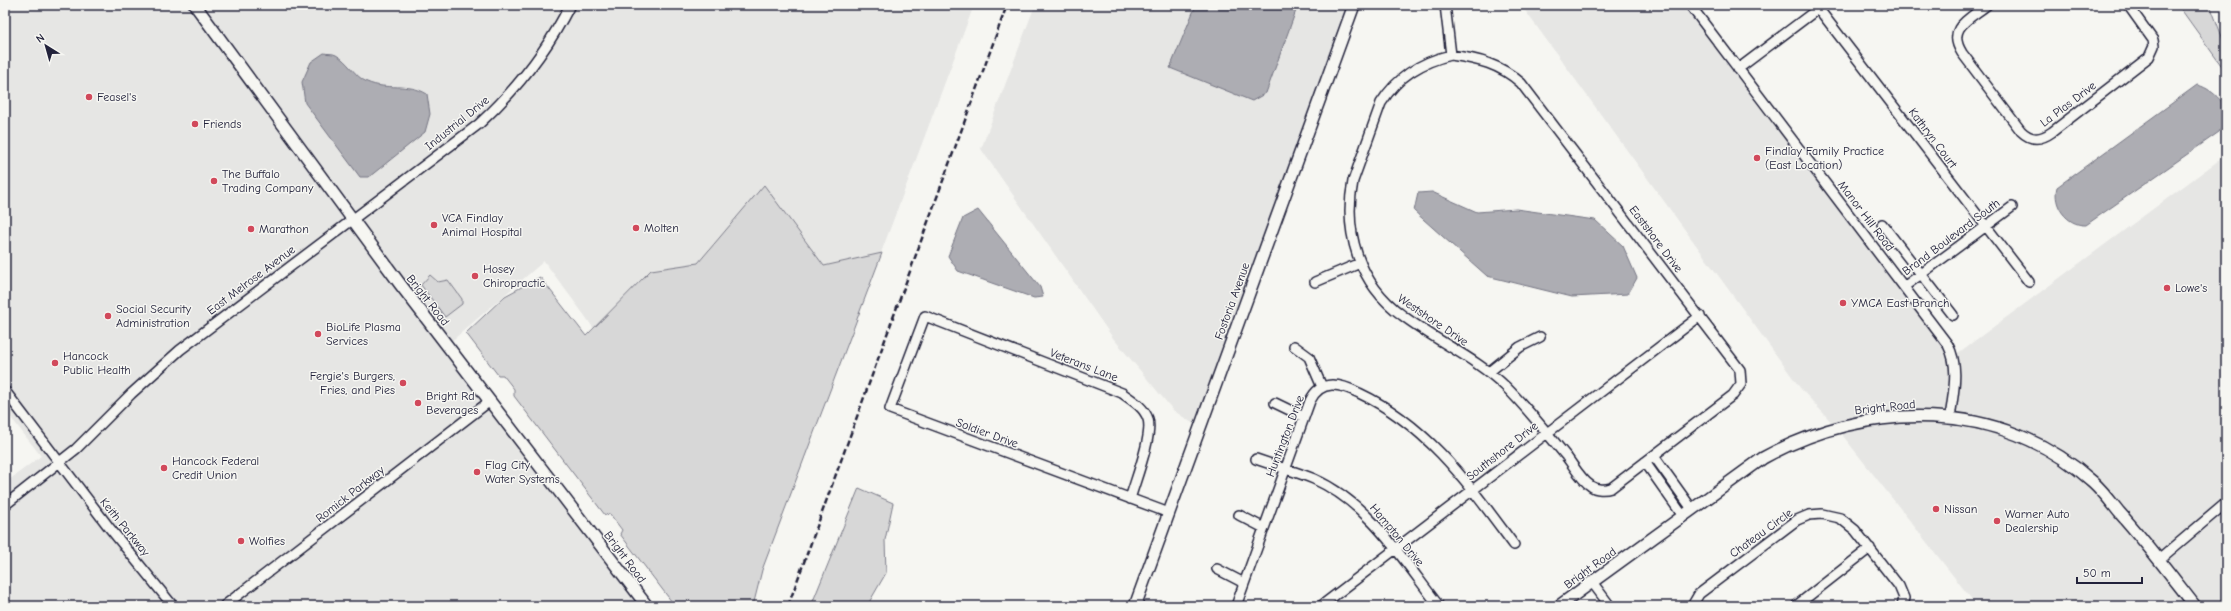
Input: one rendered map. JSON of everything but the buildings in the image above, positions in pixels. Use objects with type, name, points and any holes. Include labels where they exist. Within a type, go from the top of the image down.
[{"type":"main road","name":"Bright Road","points":[[195,5],[351,219],[647,606]]},
{"type":"main road","name":"Fostoria Avenue","points":[[1135,606],[1354,5]]},
{"type":"main road","name":"Bright Road","points":[[1559,606],[1763,458],[1817,433],[1855,422],[1894,416],[1950,418],[1978,424],[2010,433],[2063,459],[2094,483],[2160,559],[2195,606]]},
{"type":"street","name":"Industrial Drive","points":[[351,219],[465,135],[493,111],[519,83],[543,52],[570,5]]},
{"type":"street","points":[[1445,5],[1451,55]]},
{"type":"street","name":"Manor Hill Road","points":[[1690,5],[1941,334],[1954,356],[1955,374],[1950,418]]},
{"type":"street","name":"La Plas Drive","points":[[1987,5],[1960,26],[1956,37],[1956,42],[1962,53],[2021,131],[2030,138],[2036,139],[2052,132],[2149,57],[2154,46],[2153,40],[2128,5]]},
{"type":"street","points":[[1738,69],[1821,7]]},
{"type":"street","name":"Kathryn Court","points":[[1821,7],[2029,282]]},
{"type":"street","name":"Westshore Drive","points":[[1451,55],[1427,62],[1405,75],[1381,103],[1350,194],[1351,232],[1360,263],[1376,290],[1393,308],[1489,372],[1506,388],[1546,432],[1589,485],[1595,488],[1611,488],[1654,456]]},
{"type":"street","name":"Eastshore Drive","points":[[1451,55],[1488,62],[1500,67],[1521,83],[1736,364],[1742,376],[1741,384],[1733,395],[1654,456]]},
{"type":"street","name":"Brand Boulevard South","points":[[1905,286],[2012,207]]},
{"type":"street","name":"East Melrose Avenue","points":[[5,505],[60,463],[130,394],[180,350],[351,219]]},
{"type":"street","points":[[1882,224],[1953,315]]},
{"type":"street","points":[[1315,282],[1360,263]]},
{"type":"street","name":"Soldier Drive","points":[[925,316],[890,409],[1169,513]]},
{"type":"street","name":"Veterans Lane","points":[[925,316],[1122,393],[1136,402],[1148,420],[1148,441],[1130,499]]},
{"type":"street","name":"Southshore Drive","points":[[1321,606],[1546,432],[1700,316]]},
{"type":"street","points":[[1489,372],[1520,347],[1540,338]]},
{"type":"street","points":[[1294,346],[1309,357],[1322,387],[1333,384],[1344,386],[1368,397],[1400,417],[1444,454],[1473,489],[1514,545]]},
{"type":"street","name":"Huntington Drive","points":[[1236,606],[1304,417],[1313,395],[1322,387]]},
{"type":"street","name":"Keith Parkway","points":[[5,391],[173,606]]},
{"type":"street","name":"Romick Parkway","points":[[224,606],[490,401]]},
{"type":"street","points":[[1275,403],[1304,417]]},
{"type":"street","points":[[1654,456],[1692,509]]},
{"type":"street","name":"Hampton Drive","points":[[1256,459],[1314,480],[1348,500],[1377,526],[1439,606]]},
{"type":"street","points":[[1645,462],[1683,516]]},
{"type":"street","points":[[2160,559],[2226,503]]},
{"type":"street","name":"Chateau Circle","points":[[1692,606],[1699,594],[1786,528],[1809,515],[1828,514],[1840,518],[1856,530],[1902,592],[1904,598],[1902,606]]},
{"type":"street","points":[[1239,515],[1264,528]]},
{"type":"street","points":[[1796,606],[1870,548]]},
{"type":"street","points":[[1217,569],[1244,583]]},
{"type":"street","points":[[1592,582],[1610,606]]},
{"type":"shaded area","points":[[5,5],[974,5],[762,570],[585,316],[544,261],[447,345],[647,606],[5,606],[5,483],[41,456],[5,410]]},
{"type":"shaded area","points":[[1035,5],[1349,5],[1195,425],[1173,410],[1113,338],[981,149]]},
{"type":"shaded area","points":[[1196,5],[1298,5],[1266,93],[1252,101],[1170,68]]},
{"type":"shaded area","points":[[1521,5],[1690,5],[1954,356],[2226,155],[2226,606],[1977,606],[1836,427],[1801,389]]},
{"type":"shaded area","points":[[2178,5],[2210,5],[2226,47],[2226,72]]},
{"type":"shaded area","points":[[324,53],[335,54],[359,77],[367,82],[382,86],[412,88],[427,94],[430,114],[425,132],[369,177],[360,177],[305,103],[302,82],[311,62]]},
{"type":"shaded area","points":[[2197,85],[2202,86],[2212,92],[2221,101],[2224,107],[2226,118],[2219,132],[2086,225],[2073,222],[2062,213],[2057,201],[2057,187]]},
{"type":"shaded area","points":[[764,185],[824,266],[882,253],[762,570],[753,606],[675,606],[620,534],[622,530],[610,514],[605,515],[514,396],[514,389],[503,375],[498,375],[466,333],[505,296],[540,277],[586,336],[651,270],[698,263]]},
{"type":"shaded area","points":[[1432,192],[1477,212],[1516,209],[1595,220],[1623,246],[1637,278],[1628,294],[1572,297],[1487,276],[1414,211],[1418,193]]},
{"type":"shaded area","points":[[978,210],[1040,287],[1043,297],[1034,298],[958,271],[948,256],[963,218]]},
{"type":"shaded area","points":[[430,275],[438,282],[448,280],[462,299],[462,304],[445,317],[421,285]]},
{"type":"shaded area","points":[[859,488],[893,503],[885,540],[886,573],[867,606],[811,606]]},
{"type":"railway","points":[[788,606],[1007,5]]},
{"type":"place","name":"Feasel's","points":[[89,97]]},
{"type":"place","name":"Friends","points":[[195,124]]},
{"type":"place","name":"Findlay Family Practice (East Location)","points":[[1757,158]]},
{"type":"place","name":"The Buffalo Trading Company","points":[[214,181]]},
{"type":"place","name":"VCA Findlay Animal Hospital","points":[[434,225]]},
{"type":"place","name":"Molten","points":[[636,228]]},
{"type":"place","name":"Marathon","points":[[251,229]]},
{"type":"place","name":"Hosey Chiropractic","points":[[475,276]]},
{"type":"place","name":"Lowe's","points":[[2167,288]]},
{"type":"place","name":"YMCA East Branch","points":[[1843,303]]},
{"type":"place","name":"Social Security Administration","points":[[108,316]]},
{"type":"place","name":"BioLife Plasma Services","points":[[318,334]]},
{"type":"place","name":"Hancock Public Health","points":[[55,363]]},
{"type":"place","name":"Fergie's Burgers, Fries, and Pies","points":[[403,383]]},
{"type":"place","name":"Bright Rd Beverages","points":[[418,403]]},
{"type":"place","name":"Hancock Federal Credit Union","points":[[164,468]]},
{"type":"place","name":"Flag City Water Systems","points":[[477,472]]},
{"type":"place","name":"Nissan","points":[[1936,509]]},
{"type":"place","name":"Warner Auto Dealership","points":[[1997,521]]},
{"type":"place","name":"Wolfies","points":[[241,541]]}]
